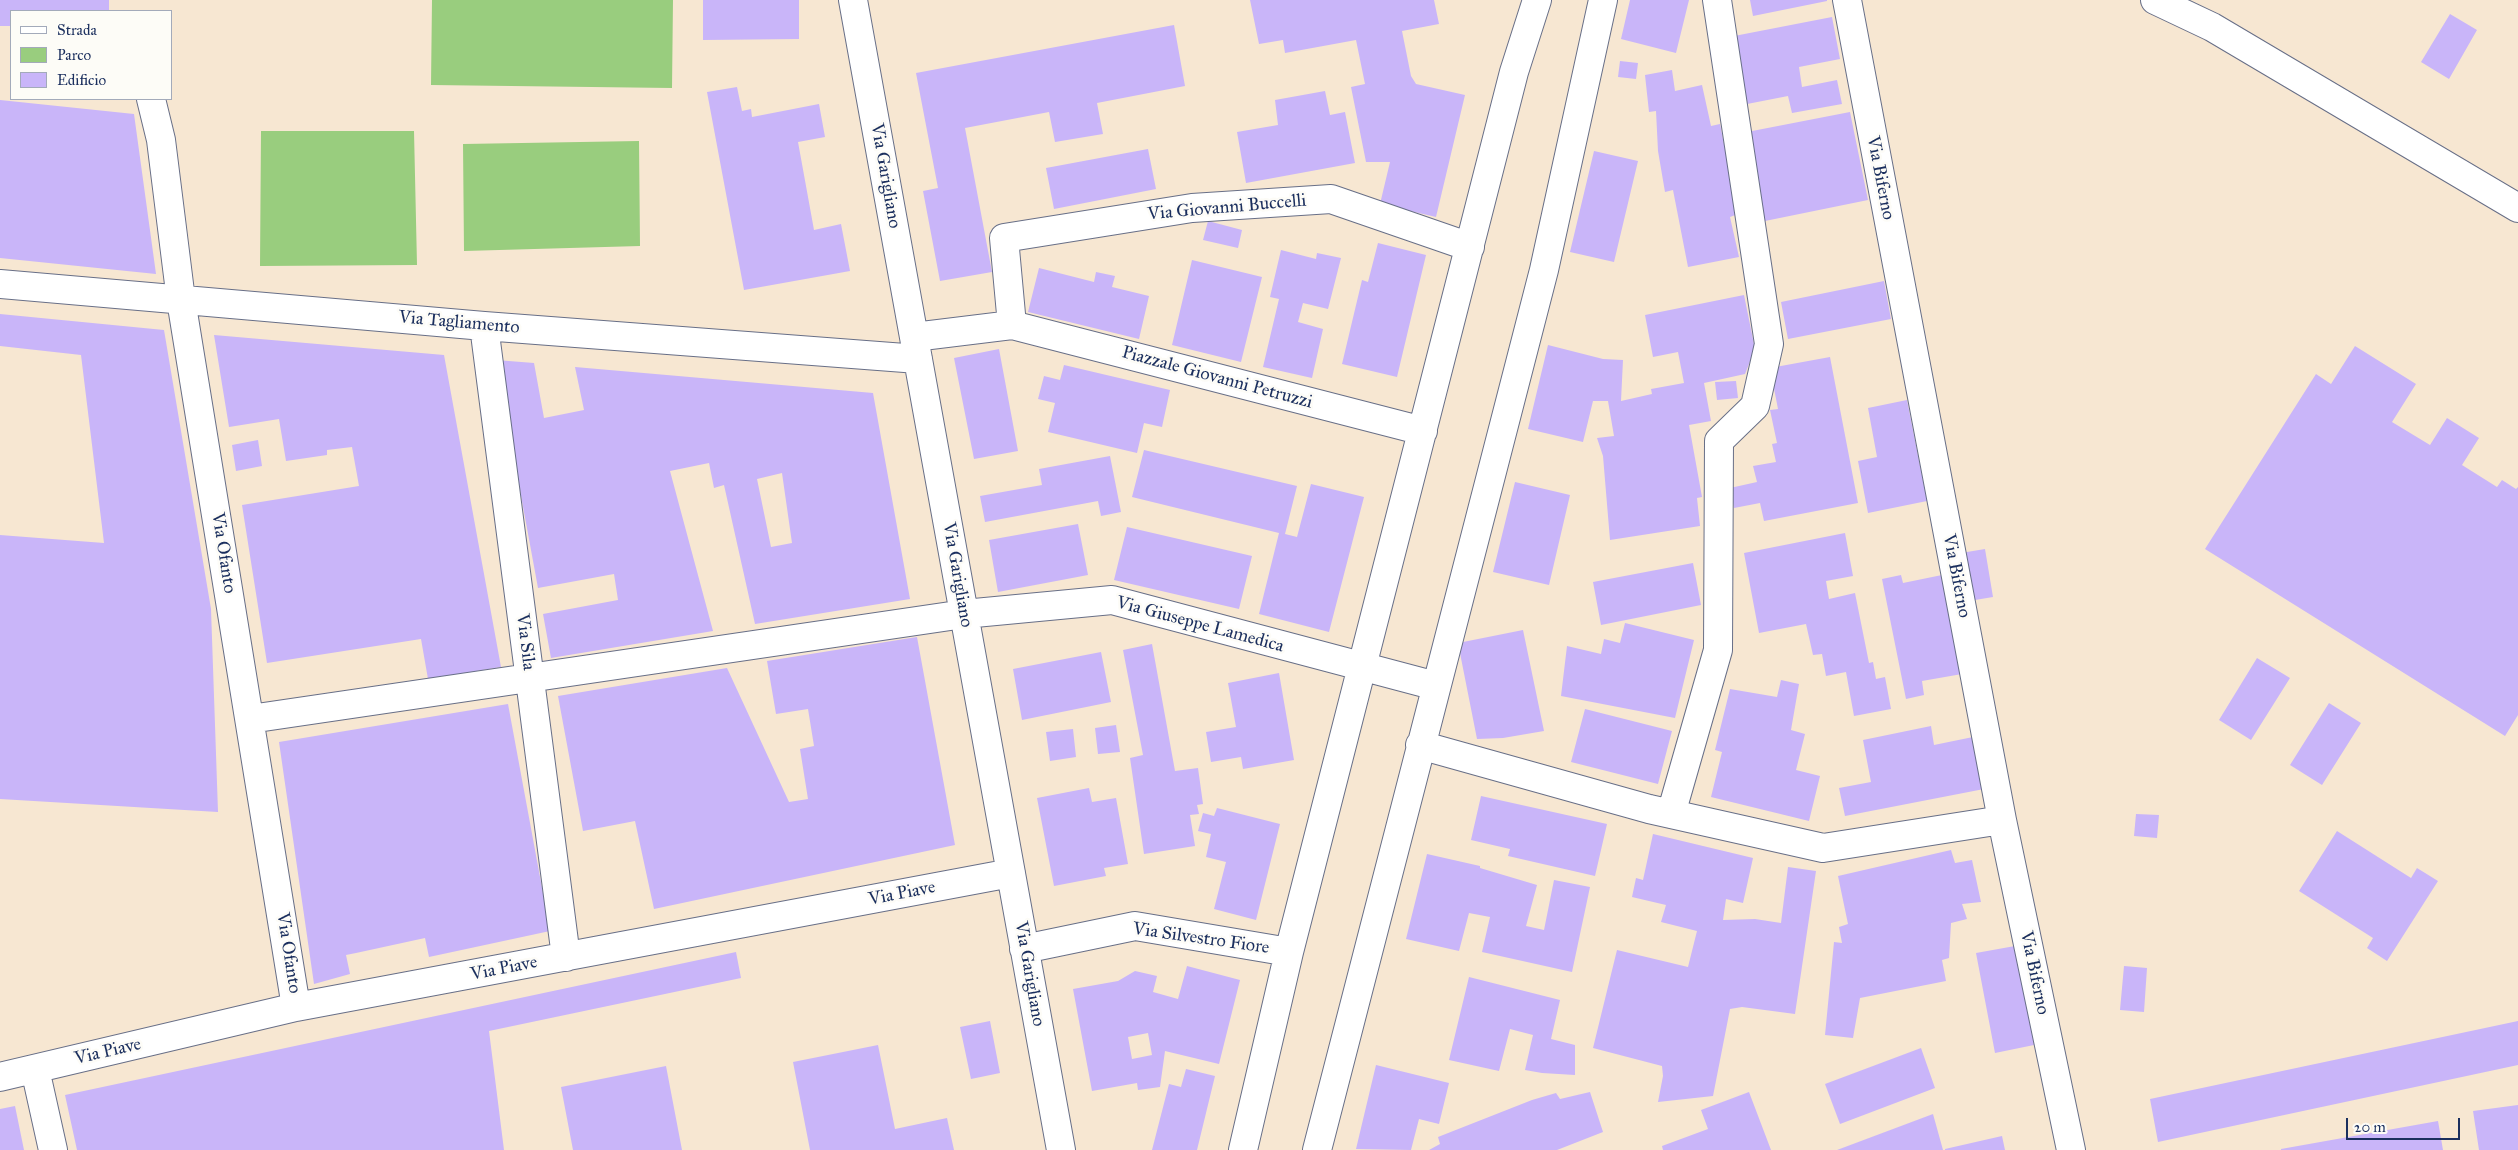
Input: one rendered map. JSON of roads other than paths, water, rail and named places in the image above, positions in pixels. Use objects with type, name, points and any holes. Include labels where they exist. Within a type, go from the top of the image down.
[{"type":"street","name":"Via Garigliano","points":[[853,0],[916,348],[969,613],[1024,949],[1061,1150]]},
{"type":"street","points":[[1243,1150],[1289,952],[1514,72],[1537,0]]},
{"type":"street","points":[[1316,1150],[1544,270],[1603,0]]},
{"type":"street","points":[[1671,814],[1718,650],[1719,441],[1755,406],[1769,344],[1718,0]]},
{"type":"street","name":"Via Biferno","points":[[1847,0],[2002,820],[2071,1150]]},
{"type":"street","points":[[2155,0],[2212,27],[2518,208]]},
{"type":"street","name":"Via Ofanto","points":[[151,100],[161,140],[181,300],[296,1008]]},
{"type":"street","name":"Via Giovanni Buccelli","points":[[1012,325],[1004,238],[1192,208],[1331,199],[1470,247]]},
{"type":"street","name":"Via Tagliamento","points":[[0,284],[484,326],[916,348],[1012,325]]},
{"type":"street","name":"Piazzale Giovanni Petruzzi","points":[[1012,325],[1423,431]]},
{"type":"street","name":"Via Sila","points":[[484,326],[566,957]]},
{"type":"street","name":"Via Giuseppe Lamedica","points":[[250,719],[969,613],[1112,600],[1436,686]]},
{"type":"street","points":[[1420,744],[1671,814],[1823,848],[2002,820]]},
{"type":"street","name":"Via Piave","points":[[0,1077],[296,1008],[1011,873]]},
{"type":"street","name":"Via Silvestro Fiore","points":[[1024,949],[1135,926],[1289,952]]},
{"type":"street","points":[[35,1069],[53,1150]]}]
